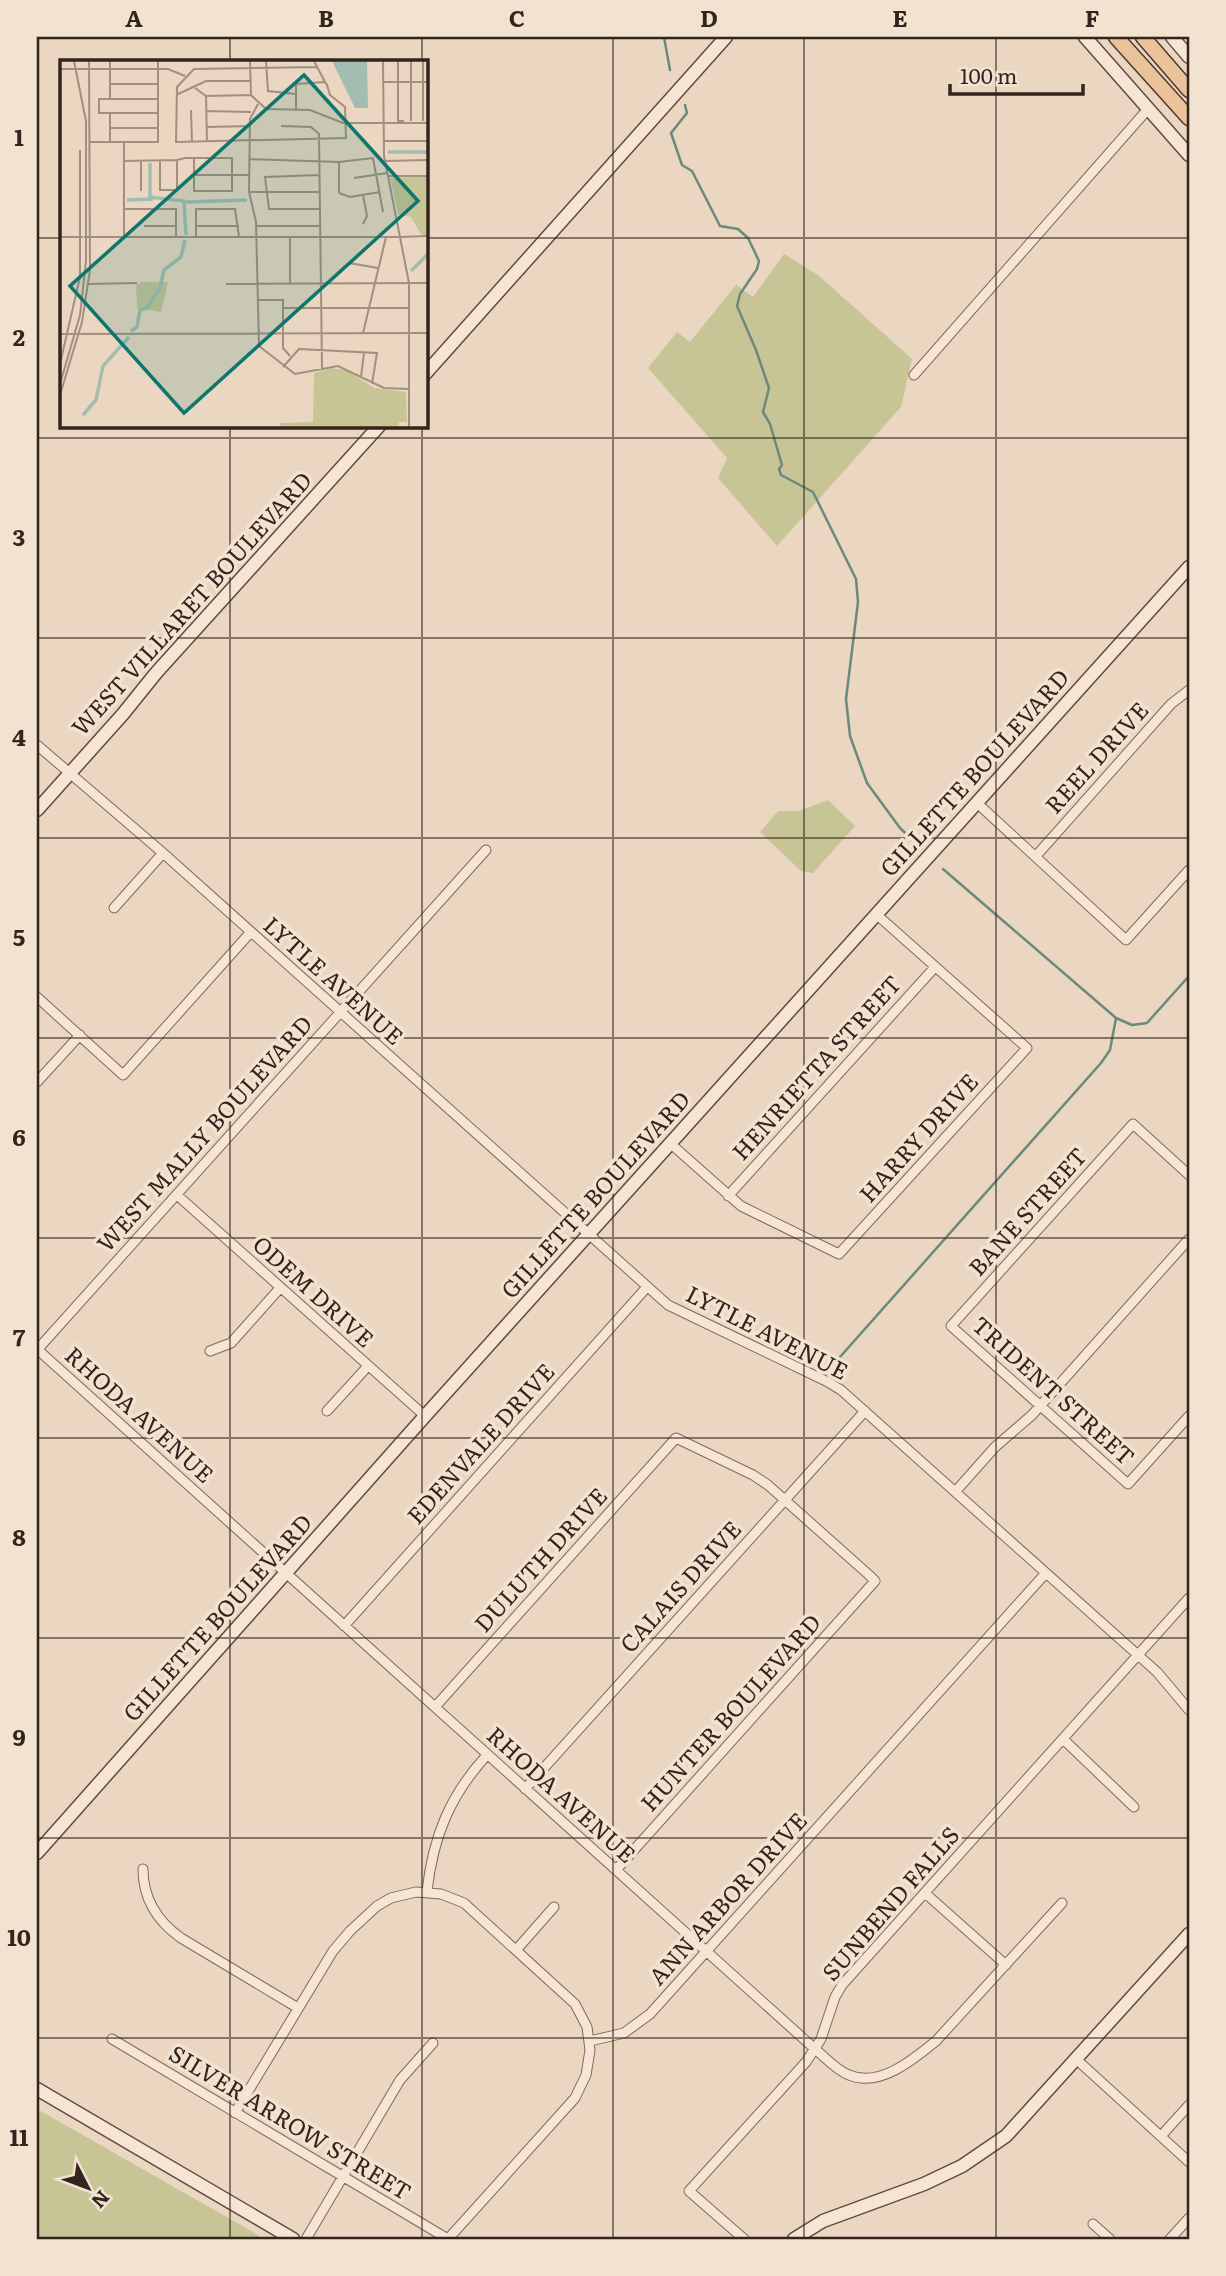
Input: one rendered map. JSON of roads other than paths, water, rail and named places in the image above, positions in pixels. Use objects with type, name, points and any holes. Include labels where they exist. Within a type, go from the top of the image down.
[{"type":"main road","points":[[427,372],[726,37]]},
{"type":"main road","points":[[1084,37],[1189,155]]},
{"type":"main road","points":[[1116,37],[1189,118]]},
{"type":"main road","points":[[1143,37],[1189,90]]},
{"type":"main road","points":[[1172,37],[1189,57]]},
{"type":"main road","name":"WEST VILLARET BOULEVARD","points":[[37,810],[165,663],[378,427]]},
{"type":"main road","name":"GILLETTE BOULEVARD","points":[[37,1853],[425,1416],[1189,567]]},
{"type":"main road","points":[[794,2239],[823,2221],[924,2184],[978,2156],[1006,2136],[1189,1934]]},
{"type":"main road","points":[[37,2089],[285,2237]]},
{"type":"street","points":[[914,375],[1148,109]]},
{"type":"street","name":"REEL DRIVE","points":[[1036,856],[1171,704],[1189,690]]},
{"type":"street","name":"LYTLE AVENUE","points":[[37,745],[163,853],[647,1287],[677,1311],[828,1382],[865,1411],[1157,1672],[1189,1710]]},
{"type":"street","points":[[977,803],[1126,940],[1189,870]]},
{"type":"street","name":"WEST MALLY BOULEVARD","points":[[37,1350],[486,850]]},
{"type":"street","points":[[114,908],[163,853]]},
{"type":"street","points":[[876,914],[935,967]]},
{"type":"street","points":[[37,997],[123,1075],[250,933]]},
{"type":"street","name":"HARRY DRIVE","points":[[728,1196],[754,1214],[839,1254],[1027,1048],[935,967]]},
{"type":"street","name":"HENRIETTA STREET","points":[[728,1196],[935,967]]},
{"type":"street","points":[[37,1082],[80,1035]]},
{"type":"street","name":"BANE STREET","points":[[951,1326],[1133,1124],[1189,1175]]},
{"type":"street","points":[[671,1144],[728,1196]]},
{"type":"street","name":"ODEM DRIVE","points":[[177,1195],[425,1416]]},
{"type":"street","points":[[955,1492],[995,1447],[1041,1406],[1189,1240]]},
{"type":"street","points":[[210,1351],[231,1343],[281,1287]]},
{"type":"street","name":"EDENVALE DRIVE","points":[[344,1626],[647,1287]]},
{"type":"street","name":"TRIDENT STREET","points":[[951,1326],[1128,1485],[1189,1416]]},
{"type":"street","name":"RHODA AVENUE","points":[[37,1350],[838,2069],[864,2079],[888,2073],[913,2060],[936,2041],[1062,1903]]},
{"type":"street","points":[[327,1411],[368,1366]]},
{"type":"street","name":"CALAIS DRIVE","points":[[525,1788],[865,1411]]},
{"type":"street","name":"DULUTH DRIVE","points":[[435,1707],[676,1438],[752,1475],[785,1500]]},
{"type":"street","name":"HUNTER BOULEVARD","points":[[616,1870],[875,1581],[785,1500]]},
{"type":"street","name":"ANN ARBOR DRIVE","points":[[590,2041],[617,2035],[638,2025],[707,1952],[1045,1574]]},
{"type":"street","name":"SUNBEND FALLS","points":[[744,2239],[689,2191],[806,2062],[821,2039],[835,1997],[842,1985],[1189,1598]]},
{"type":"street","points":[[1063,1739],[1134,1807]]},
{"type":"street","points":[[427,1891],[431,1856],[456,1794],[487,1755]]},
{"type":"street","points":[[144,1869],[143,1882],[148,1899],[156,1914],[168,1927],[181,1938],[298,2008]]},
{"type":"street","points":[[236,2113],[333,1951],[370,1912],[399,1895],[427,1891],[464,1903],[570,1998],[584,2019],[590,2041],[589,2067],[575,2098],[448,2239]]},
{"type":"street","points":[[925,1893],[1006,1965]]},
{"type":"street","points":[[517,1949],[554,1906]]},
{"type":"street","name":"SILVER ARROW STREET","points":[[112,2039],[448,2239]]},
{"type":"street","points":[[306,2239],[400,2080],[433,2043]]},
{"type":"street","points":[[1076,2059],[1189,2162]]},
{"type":"street","points":[[1161,2136],[1189,2105]]},
{"type":"street","points":[[1170,2239],[1189,2218]]},
{"type":"street","points":[[1093,2224],[1110,2239]]},
{"type":"waterway","points":[[664,37],[670,70]]},
{"type":"waterway","points":[[685,105],[687,113],[671,133],[682,165],[692,171],[720,226],[738,229],[748,238],[759,261],[757,269],[740,294],[737,306],[769,388],[763,412],[770,424],[782,465],[779,469],[781,475],[813,492],[856,579],[858,602],[846,699],[850,736],[867,783],[900,828],[920,847]]},
{"type":"waterway","points":[[943,869],[1116,1018],[1132,1025],[1147,1023],[1189,976]]},
{"type":"waterway","points":[[832,1366],[1101,1063],[1110,1050],[1116,1018]]}]
